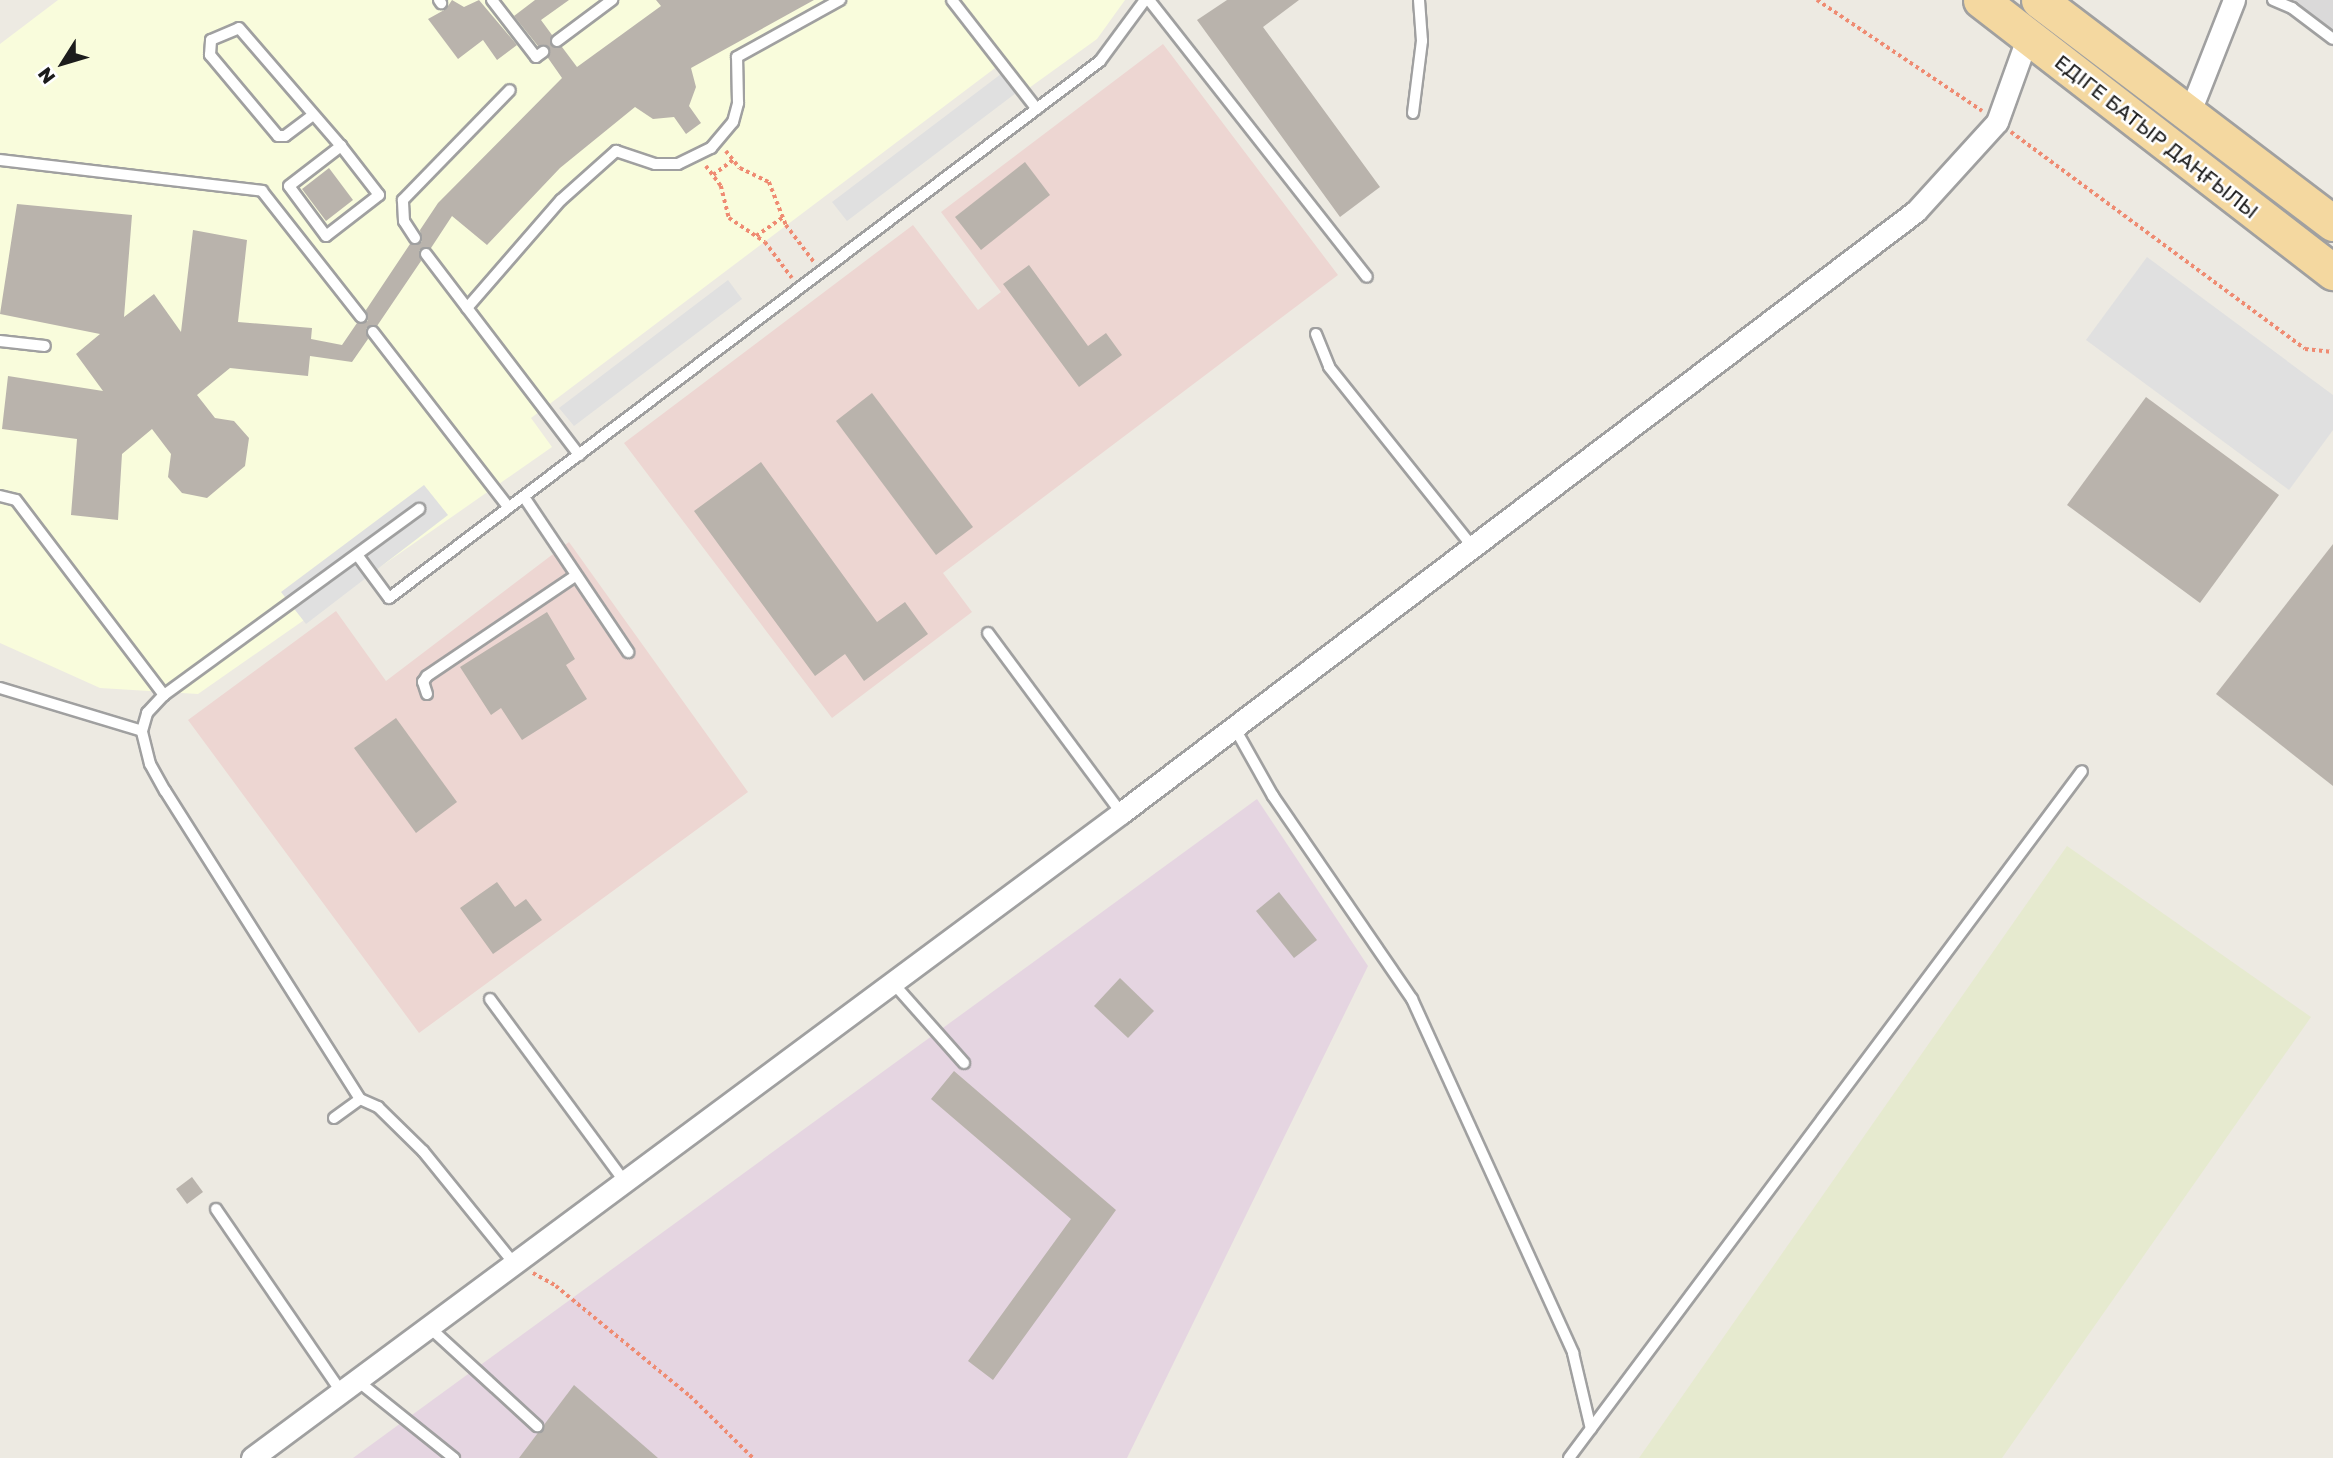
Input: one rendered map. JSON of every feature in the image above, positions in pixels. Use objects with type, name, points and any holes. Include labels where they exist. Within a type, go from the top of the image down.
[{"type":"main road","name":"ЕДІГЕ БАТЫР ДАҢҒЫЛЫ","points":[[1981,0],[2333,272]]},
{"type":"main road","name":"ЕДІГЕ БАТЫР ДАҢҒЫЛЫ","points":[[2039,0],[2333,223]]},
{"type":"street","points":[[2189,114],[2234,0]]},
{"type":"street","points":[[252,1458],[1121,813],[1233,724],[1916,211],[1997,122],[2028,36]]},
{"type":"lane","points":[[492,0],[536,58],[543,52]]},
{"type":"lane","points":[[557,41],[612,0]]},
{"type":"lane","points":[[467,307],[561,200],[616,150],[655,164],[678,164],[699,156],[719,141],[733,122],[738,103],[737,57],[840,0]]},
{"type":"lane","points":[[952,0],[1037,108]]},
{"type":"lane","points":[[358,556],[389,598],[1100,61],[1147,0],[1367,277]]},
{"type":"lane","points":[[1413,113],[1422,41],[1419,0]]},
{"type":"lane","points":[[2273,0],[2292,8],[2333,39]]},
{"type":"lane","points":[[313,115],[285,136],[278,136],[210,55],[211,40],[239,28],[341,146],[379,195],[403,200]]},
{"type":"lane","points":[[415,238],[404,221],[403,200],[510,90]]},
{"type":"lane","points":[[341,146],[289,186],[326,236],[379,195]]},
{"type":"lane","points":[[0,160],[262,191],[361,317]]},
{"type":"lane","points":[[426,254],[579,455]]},
{"type":"lane","points":[[373,332],[509,508]]},
{"type":"lane","points":[[1316,334],[1329,367],[1471,545]]},
{"type":"lane","points":[[0,341],[45,346]]},
{"type":"lane","points":[[0,496],[16,500],[164,695]]},
{"type":"lane","points":[[524,497],[574,577],[628,652]]},
{"type":"lane","points":[[419,509],[358,556],[249,629],[164,695],[147,713],[142,732],[150,764],[165,791],[360,1099],[378,1107],[424,1151],[513,1262]]},
{"type":"lane","points":[[427,694],[423,682],[427,676],[574,577]]},
{"type":"lane","points":[[988,633],[1121,813]]},
{"type":"lane","points":[[0,688],[142,732]]},
{"type":"lane","points":[[1233,724],[1273,796],[1412,999],[1573,1353],[1591,1429]]},
{"type":"lane","points":[[1569,1458],[2082,771]]},
{"type":"lane","points":[[893,983],[964,1063]]},
{"type":"lane","points":[[490,999],[624,1181]]},
{"type":"lane","points":[[334,1118],[360,1099]]},
{"type":"lane","points":[[216,1209],[350,1387],[454,1458]]},
{"type":"lane","points":[[429,1326],[537,1426]]},
{"type":"path","points":[[1817,0],[1997,122],[2305,349],[2333,352]]},
{"type":"path","points":[[719,141],[740,168],[769,182],[783,217],[821,272]]},
{"type":"path","points":[[699,156],[721,186],[729,218],[756,236],[800,288]]},
{"type":"path","points":[[713,175],[733,160]]},
{"type":"path","points":[[756,236],[783,217]]},
{"type":"path","points":[[513,1262],[556,1286],[598,1320],[690,1396],[753,1458]]},
{"type":"shaded area","points":[[58,0],[1125,0],[1097,39],[1029,88],[1007,59],[531,418],[552,447],[198,694],[100,688],[0,643],[0,44]]},
{"type":"shaded area","points":[[2277,0],[2333,0],[2333,47],[2276,4]]},
{"type":"shaded area","points":[[1163,44],[1338,275],[943,573],[972,612],[832,718],[624,443],[913,225],[978,310],[1001,292],[941,212]]},
{"type":"shaded area","points":[[1001,74],[1016,93],[847,221],[832,202]]},
{"type":"shaded area","points":[[2147,257],[2333,395],[2333,430],[2289,490],[2086,340]]},
{"type":"shaded area","points":[[728,280],[742,299],[574,426],[559,408]]},
{"type":"shaded area","points":[[424,485],[448,515],[306,624],[281,592]]},
{"type":"shaded area","points":[[569,542],[748,792],[419,1033],[188,720],[336,611],[386,681]]},
{"type":"shaded area","points":[[1257,799],[1368,966],[1127,1458],[353,1458]]},
{"type":"shaded area","points":[[2067,846],[2311,1017],[2002,1458],[1639,1458]]},
{"type":"building","points":[[452,0],[464,7],[479,0],[517,45],[497,60],[483,40],[458,59],[428,19],[446,9]]},
{"type":"building","points":[[535,0],[569,0],[541,20],[552,35],[551,46],[562,47],[577,67],[661,6],[656,0],[814,0],[691,68],[696,87],[689,106],[701,123],[686,134],[674,117],[653,119],[635,107],[560,168],[487,245],[452,216],[431,248],[419,250],[421,261],[377,326],[366,328],[368,339],[352,362],[310,356],[308,376],[230,368],[197,395],[215,418],[234,421],[249,438],[245,466],[207,498],[182,493],[168,477],[171,454],[152,429],[122,454],[118,520],[71,515],[77,439],[2,429],[8,376],[103,391],[76,354],[100,334],[0,314],[17,204],[132,215],[124,317],[154,294],[181,332],[193,230],[247,240],[238,322],[312,328],[311,339],[342,345],[357,323],[368,321],[366,310],[410,244],[422,242],[420,230],[438,203],[562,78],[548,58],[549,47],[538,46],[514,16]]},
{"type":"building","points":[[1227,0],[1299,0],[1263,27],[1380,187],[1340,217],[1197,20]]},
{"type":"building","points":[[1025,162],[1050,195],[981,250],[955,217]]},
{"type":"building","points":[[329,168],[353,200],[326,221],[302,189]]},
{"type":"building","points":[[1029,265],[1088,346],[1106,333],[1122,355],[1079,387],[1003,284]]},
{"type":"building","points":[[872,393],[973,527],[936,555],[836,421]]},
{"type":"building","points":[[2146,397],[2279,495],[2200,603],[2067,505]]},
{"type":"building","points":[[761,462],[877,622],[905,602],[928,634],[864,681],[845,654],[815,676],[694,511]]},
{"type":"building","points":[[2333,544],[2333,786],[2216,694]]},
{"type":"building","points":[[547,612],[575,659],[566,665],[587,699],[522,740],[501,708],[491,715],[460,667]]},
{"type":"building","points":[[396,718],[457,802],[416,833],[354,748]]},
{"type":"building","points":[[497,882],[515,907],[526,899],[542,920],[493,954],[460,908]]},
{"type":"building","points":[[1279,892],[1317,940],[1294,958],[1256,911]]},
{"type":"building","points":[[1120,978],[1154,1011],[1128,1038],[1094,1006]]},
{"type":"building","points":[[954,1071],[1116,1210],[993,1380],[968,1361],[1071,1219],[931,1099]]},
{"type":"building","points":[[192,1177],[203,1192],[187,1204],[176,1189]]},
{"type":"building","points":[[574,1385],[658,1458],[519,1458]]}]
